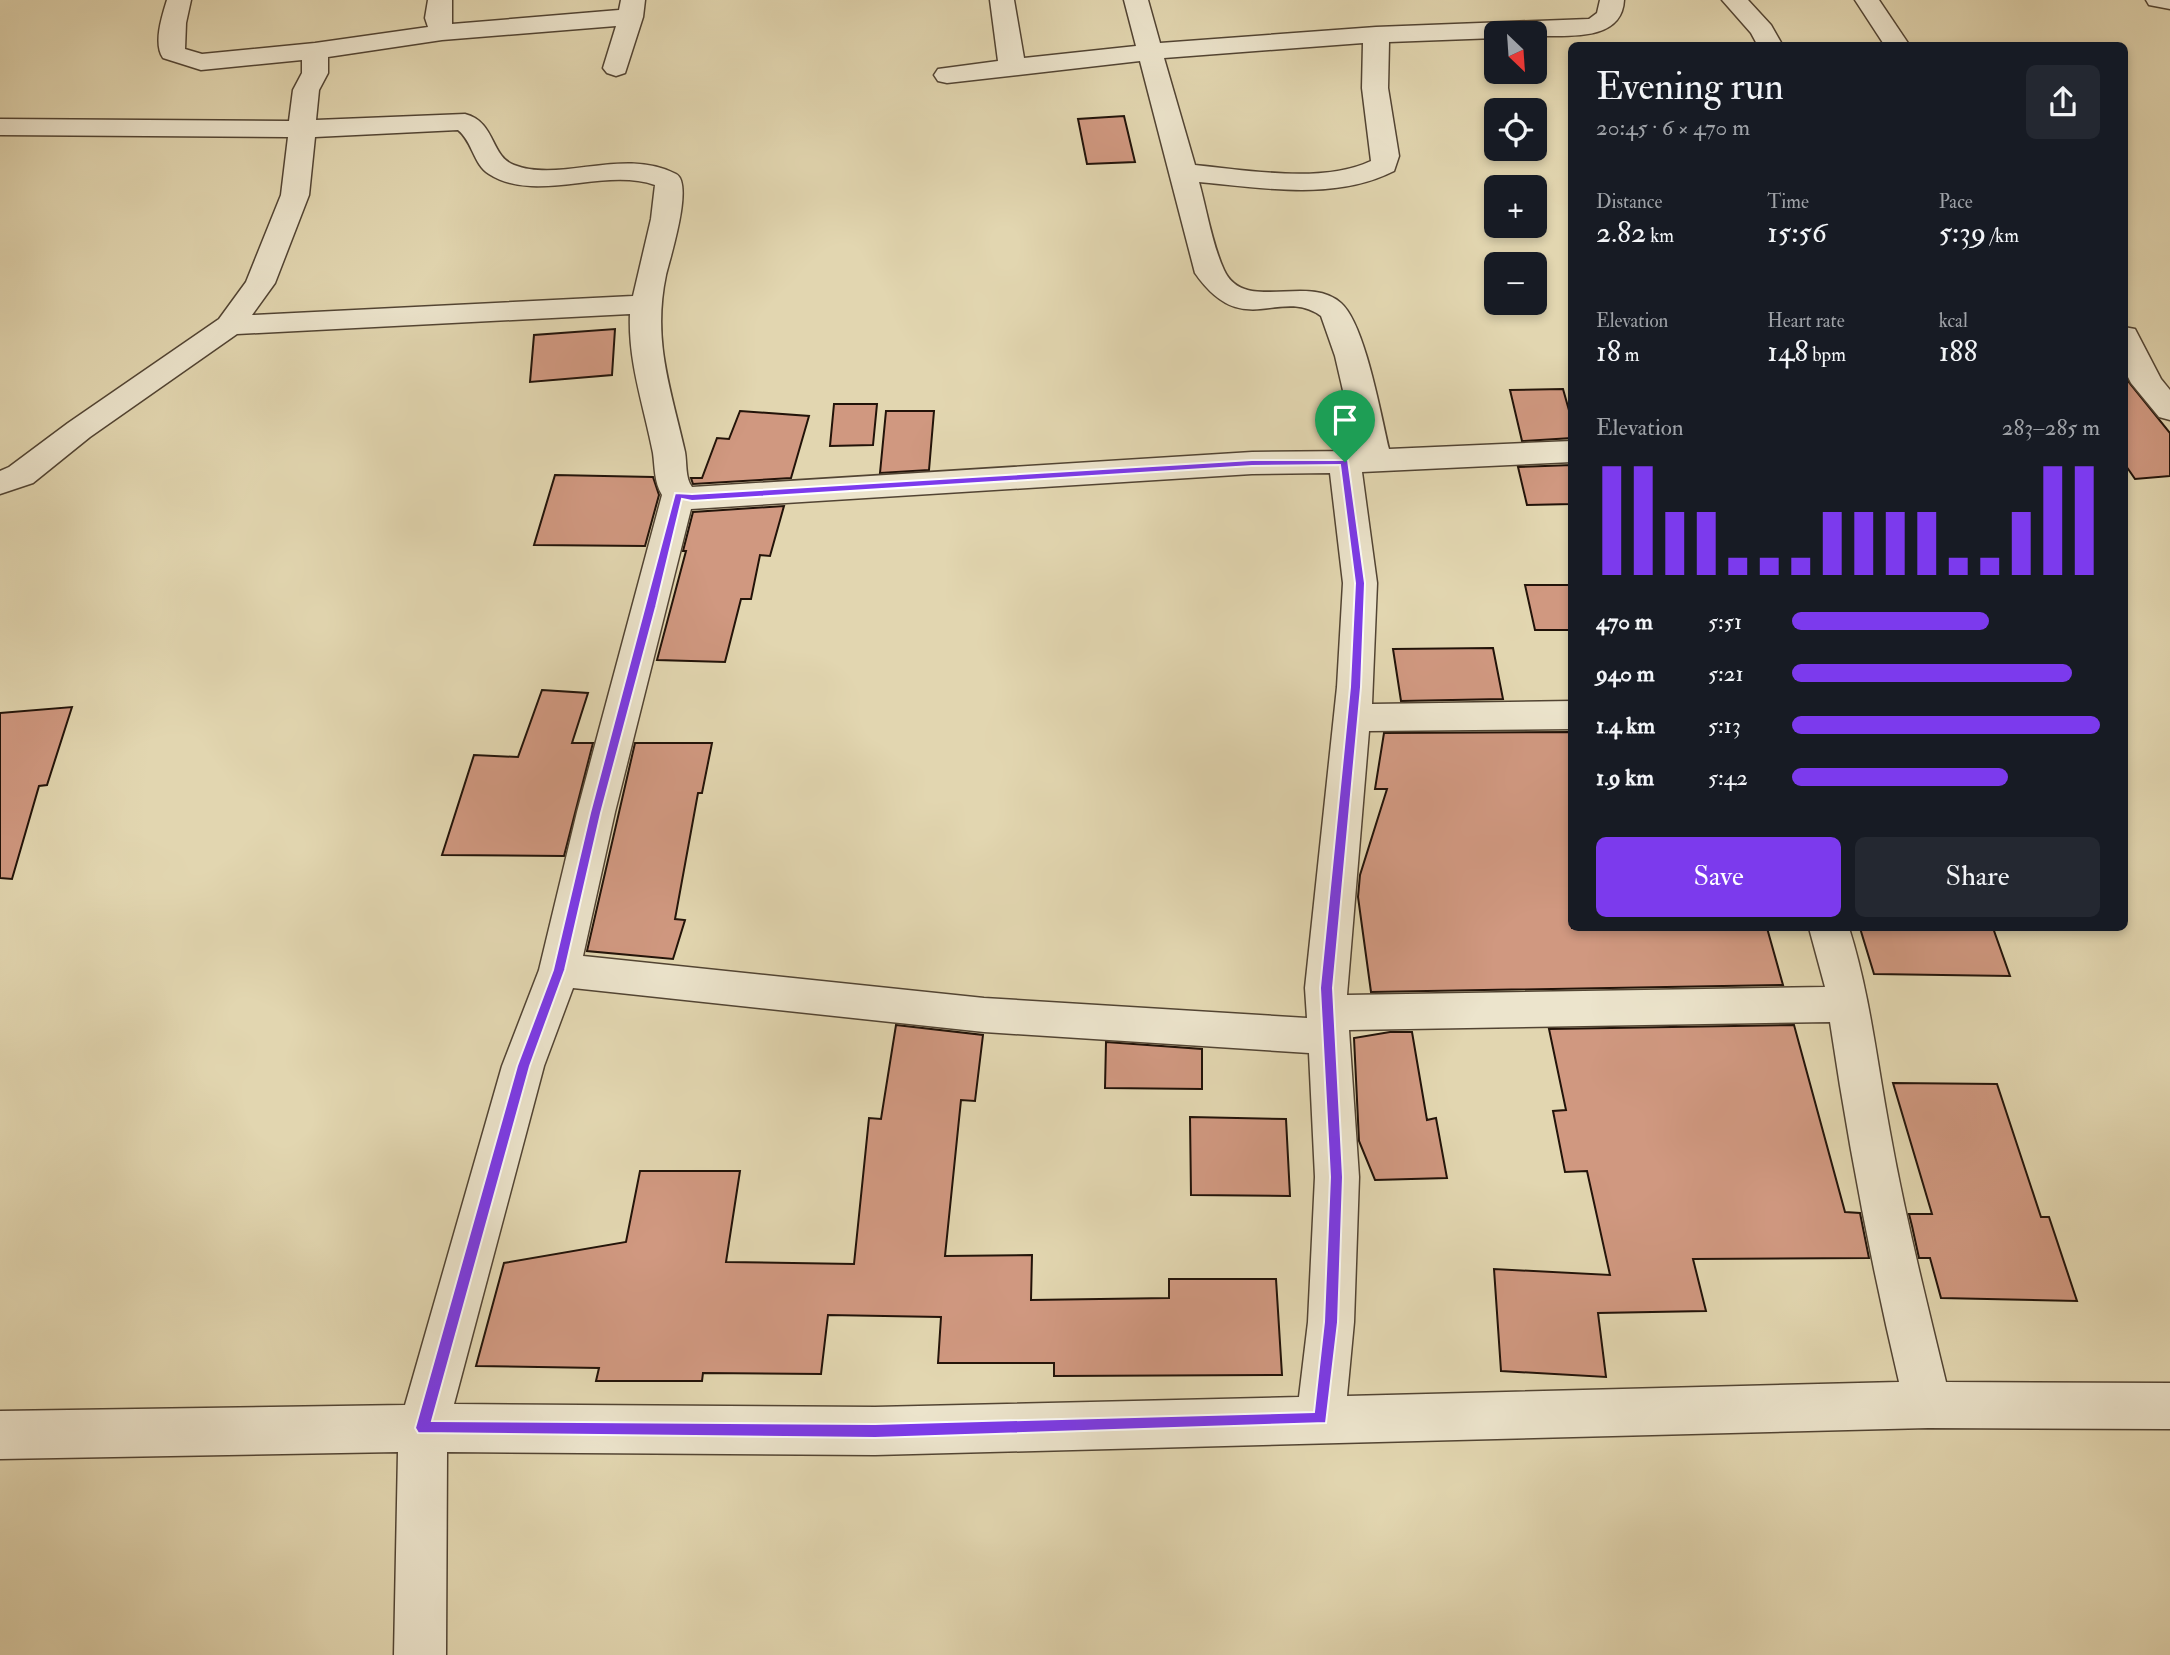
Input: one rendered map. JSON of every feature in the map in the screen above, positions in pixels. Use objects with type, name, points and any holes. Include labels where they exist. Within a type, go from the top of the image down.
[{"type":"street","points":[[179,0],[173,23],[172,53],[201,62],[315,51],[442,32],[632,9],[616,68]]},
{"type":"street","points":[[440,0],[438,18],[442,32]]},
{"type":"street","points":[[1002,0],[1012,67]]},
{"type":"street","points":[[1136,0],[1210,273],[1225,292],[1242,300],[1317,301],[1334,310],[1346,342],[1360,461],[1360,583],[1353,718],[1326,988],[1337,1177],[1331,1322],[1321,1418]]},
{"type":"street","points":[[947,75],[1151,51],[1376,35],[1593,26],[1604,22],[1617,0]]},
{"type":"street","points":[[1734,0],[1762,30],[1769,42]]},
{"type":"street","points":[[1867,0],[1895,42]]},
{"type":"street","points":[[2158,0],[2170,2]]},
{"type":"street","points":[[1185,173],[1318,181],[1353,178],[1376,171],[1384,165],[1385,156],[1375,88],[1376,35]]},
{"type":"street","points":[[0,483],[21,475],[79,430],[230,325],[260,283],[295,195],[306,90],[315,73],[315,51]]},
{"type":"street","points":[[0,127],[303,129],[465,122],[478,135],[486,157],[503,171],[529,176],[613,171],[659,176],[670,181],[646,304],[644,334],[648,381],[672,462],[673,486],[678,495],[596,813],[559,970],[523,1066],[423,1428],[420,1655]]},
{"type":"street","points":[[230,325],[646,304]]},
{"type":"street","points":[[2128,344],[2147,383],[2170,410]]},
{"type":"street","points":[[678,495],[706,497],[1252,463],[1568,451]]},
{"type":"street","points":[[1353,718],[1568,715]]},
{"type":"street","points":[[1830,931],[1848,1004],[1868,1132],[1896,1275],[1928,1405]]},
{"type":"street","points":[[559,970],[984,1015],[1329,1025],[1848,1004]]},
{"type":"street","points":[[0,1435],[423,1428],[875,1431],[1321,1418],[1392,1421],[1928,1405],[2170,1406]]},
{"type":"building","points":[[1124,116],[1135,162],[1087,164],[1078,119]]},
{"type":"building","points":[[615,329],[612,375],[530,382],[534,335]]},
{"type":"building","points":[[2128,381],[2170,433],[2170,476],[2135,479],[2128,469]]},
{"type":"building","points":[[1563,389],[1568,407],[1568,438],[1522,441],[1510,390]]},
{"type":"building","points":[[834,404],[877,404],[873,445],[830,446]]},
{"type":"building","points":[[740,411],[809,416],[791,478],[693,484],[691,478],[702,478],[717,438],[729,439]]},
{"type":"building","points":[[886,411],[934,411],[929,470],[880,473]]},
{"type":"building","points":[[1568,465],[1568,504],[1527,505],[1518,467]]},
{"type":"building","points":[[555,475],[653,477],[659,495],[645,546],[534,545]]},
{"type":"building","points":[[784,506],[770,556],[760,555],[751,599],[741,599],[725,662],[657,660],[686,551],[683,551],[693,512]]},
{"type":"building","points":[[1525,585],[1568,585],[1568,630],[1535,630]]},
{"type":"building","points":[[1493,648],[1503,699],[1401,701],[1393,649]]},
{"type":"building","points":[[542,690],[588,693],[572,743],[593,743],[564,856],[442,855],[474,755],[518,757]]},
{"type":"building","points":[[72,707],[47,785],[39,786],[12,879],[0,878],[0,713]]},
{"type":"building","points":[[1568,732],[1568,931],[1768,931],[1783,985],[1371,992],[1358,897],[1360,875],[1387,789],[1375,789],[1384,733]]},
{"type":"building","points":[[635,743],[712,743],[702,793],[698,793],[675,919],[685,920],[673,959],[587,951]]},
{"type":"building","points":[[1861,931],[1994,931],[2010,976],[1874,974]]},
{"type":"building","points":[[896,1025],[983,1035],[975,1101],[961,1100],[945,1256],[1032,1255],[1031,1300],[1169,1298],[1169,1279],[1276,1279],[1282,1375],[1054,1376],[1054,1363],[938,1363],[941,1317],[828,1315],[821,1374],[703,1373],[702,1381],[596,1381],[599,1368],[476,1366],[504,1263],[626,1242],[640,1171],[740,1171],[726,1262],[854,1264],[869,1118],[881,1119]]},
{"type":"building","points":[[1794,1025],[1845,1212],[1860,1213],[1869,1258],[1693,1259],[1706,1311],[1598,1313],[1606,1377],[1501,1371],[1494,1269],[1610,1275],[1587,1171],[1565,1172],[1553,1111],[1566,1110],[1549,1029]]},
{"type":"building","points":[[1390,1032],[1412,1032],[1427,1120],[1436,1118],[1447,1178],[1375,1180],[1359,1141],[1354,1038]]},
{"type":"building","points":[[1106,1042],[1202,1049],[1202,1089],[1105,1088]]},
{"type":"building","points":[[1893,1083],[1997,1084],[2041,1217],[2049,1217],[2077,1301],[1941,1298],[1930,1258],[1919,1258],[1909,1214],[1932,1214]]},
{"type":"building","points":[[1190,1117],[1286,1119],[1290,1196],[1191,1195]]},
{"type":"route","points":[[1345,462],[1360,583],[1355,687],[1326,988],[1337,1177],[1331,1322],[1321,1418],[875,1431],[423,1428],[523,1066],[559,970],[596,813],[678,495],[692,498],[1252,463],[1345,462]]}]
